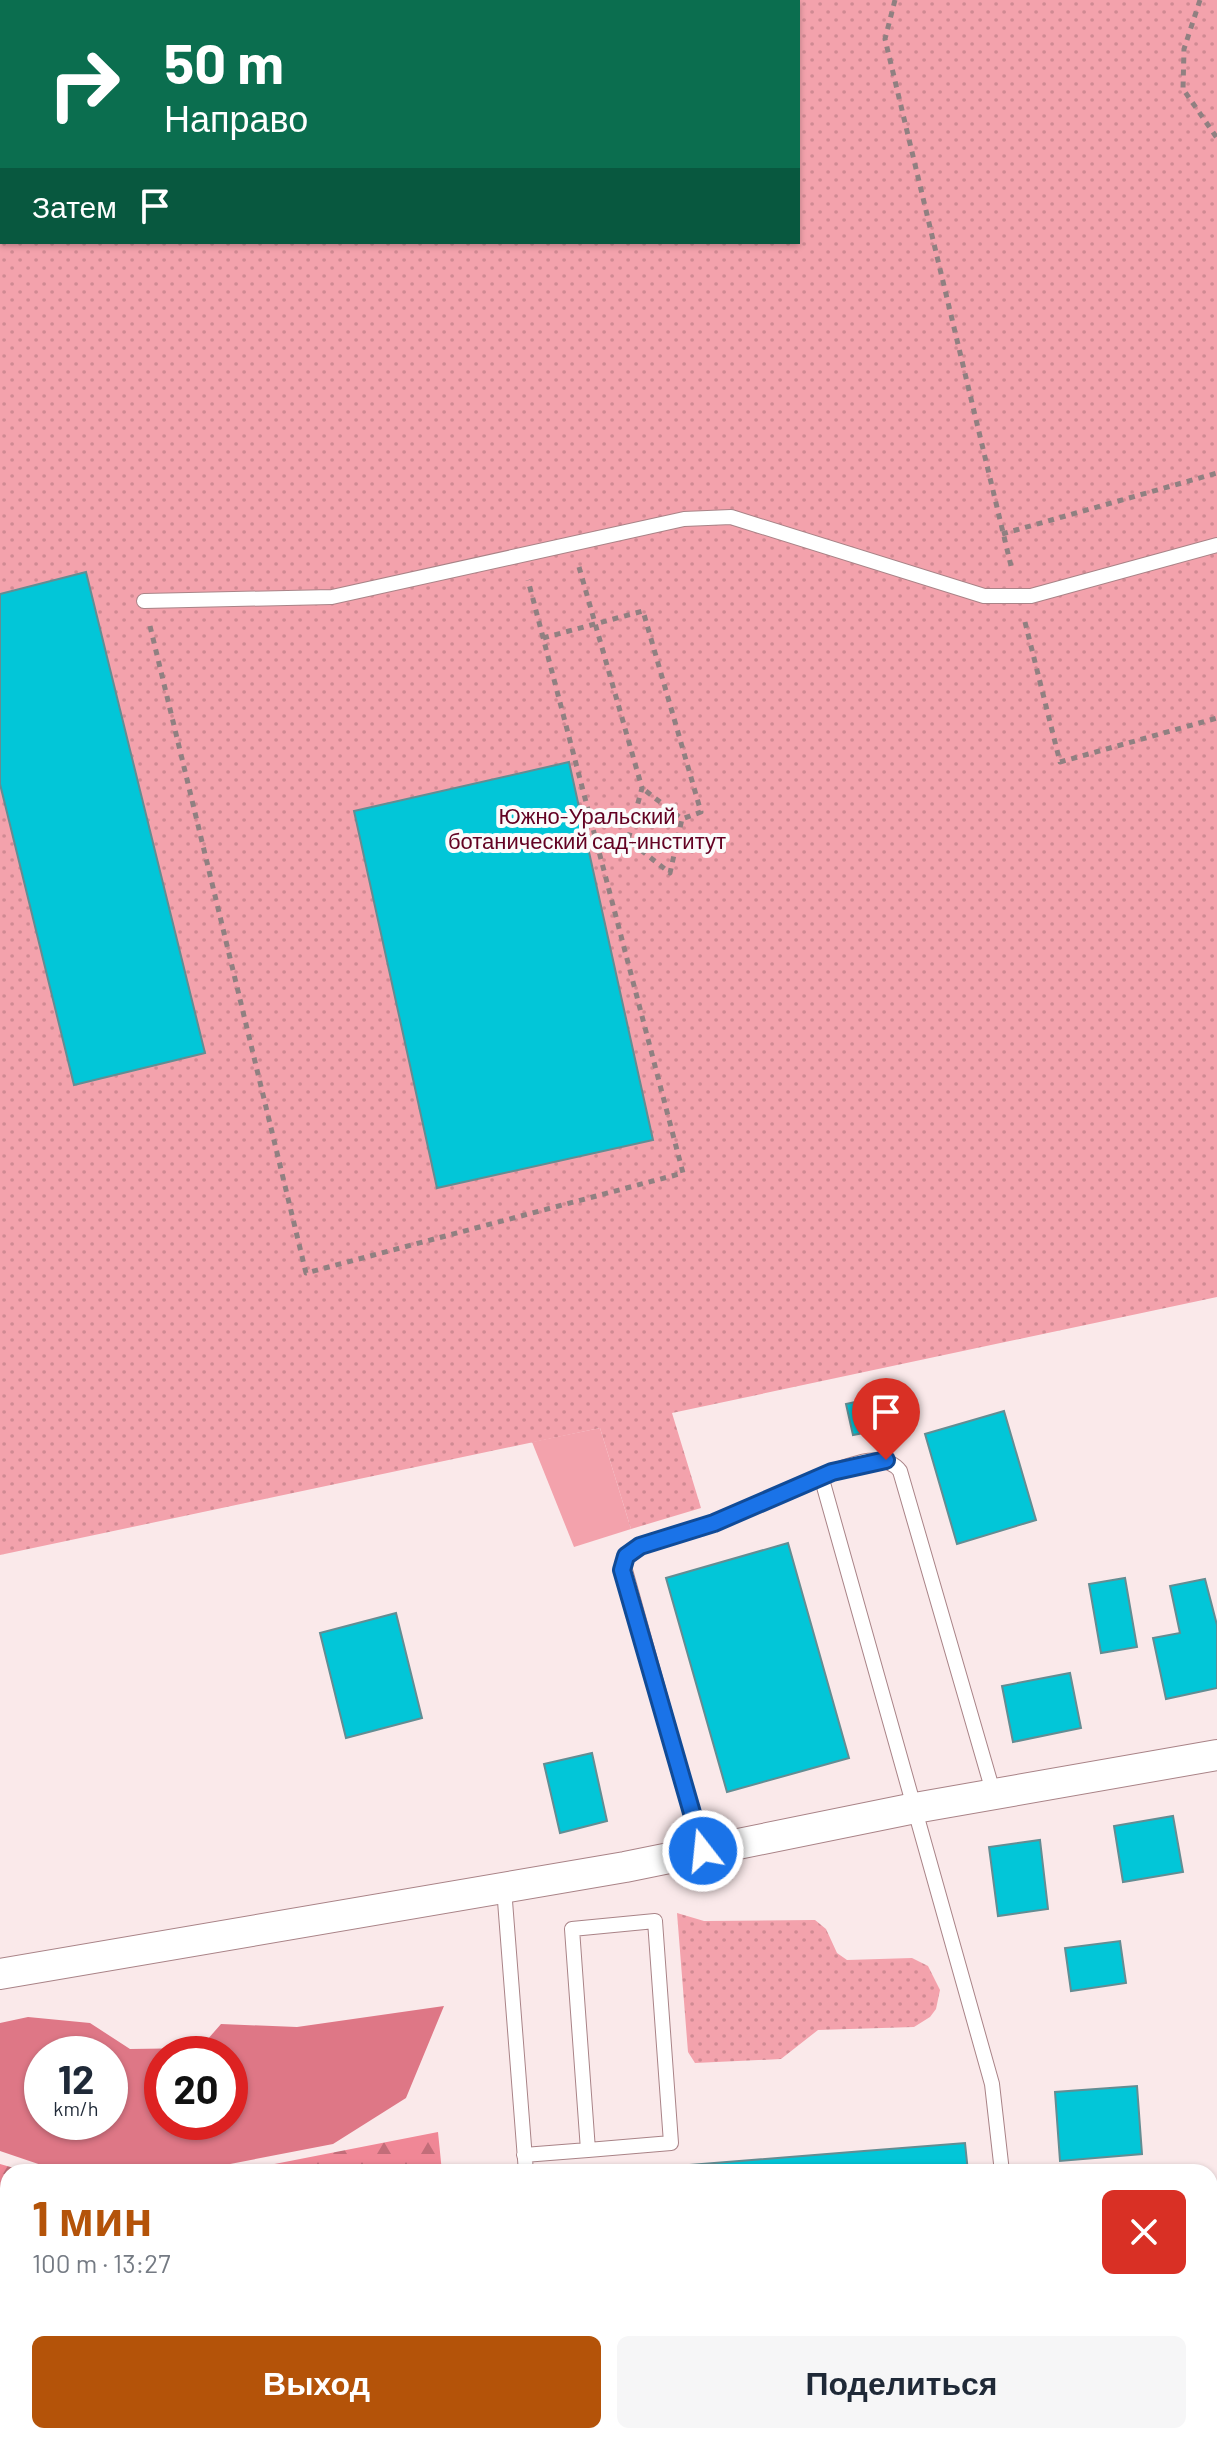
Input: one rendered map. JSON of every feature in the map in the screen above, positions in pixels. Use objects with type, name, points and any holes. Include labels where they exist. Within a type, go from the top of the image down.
[{"type":"street","points":[[0,1974],[504,1888],[915,1808],[1217,1755]]},
{"type":"lane","points":[[144,601],[332,597],[684,519],[731,517],[984,596],[1031,596],[1217,545]]},
{"type":"lane","points":[[703,1851],[623,1563],[631,1551],[640,1546],[714,1523],[821,1476],[878,1459],[891,1462],[900,1471],[994,1795]]},
{"type":"lane","points":[[821,1476],[992,2084],[1001,2164]]},
{"type":"lane","points":[[504,1888],[525,2164]]},
{"type":"lane","points":[[524,2155],[588,2150],[671,2143],[655,1921],[572,1929],[588,2150]]},
{"type":"path","points":[[895,0],[885,39],[1002,534],[1060,762],[1217,718]]},
{"type":"path","points":[[1200,0],[1184,49],[1183,89],[1217,138]]},
{"type":"path","points":[[1002,534],[1217,473]]},
{"type":"path","points":[[572,543],[642,788],[628,840]]},
{"type":"path","points":[[144,601],[306,1273],[683,1173],[521,555]]},
{"type":"path","points":[[543,638],[643,611],[701,812],[682,819]]},
{"type":"path","points":[[642,788],[682,819]]},
{"type":"path","points":[[628,840],[670,873],[682,819]]},
{"type":"path","points":[[599,850],[628,840]]},
{"type":"green space","name":"Южно-Уральский ботанический сад-институт","points":[[800,0],[1217,0],[1217,1297],[672,1413],[701,1508],[631,1529],[600,1428],[0,1555],[0,244],[800,244]]},
{"type":"green space","points":[[600,1428],[631,1529],[574,1547],[532,1442]]},
{"type":"green space","points":[[677,1913],[704,1921],[815,1920],[826,1929],[837,1953],[847,1960],[912,1958],[928,1966],[940,1990],[936,2009],[914,2027],[818,2030],[781,2059],[695,2063],[688,2052]]},
{"type":"green space","points":[[438,2132],[441,2164],[275,2164]]},
{"type":"shaded area","points":[[444,2006],[406,2098],[333,2144],[230,2164],[38,2164],[0,2151],[0,2023],[28,2017],[90,2023],[110,2036],[24,2036],[24,2140],[128,2140],[128,2048],[144,2049],[144,2140],[248,2140],[248,2036],[210,2036],[221,2024],[297,2027]]},
{"type":"building","points":[[86,572],[205,1053],[74,1085],[0,784],[0,594]]},
{"type":"building","points":[[569,762],[653,1140],[437,1188],[354,811]]},
{"type":"building","points":[[878,1397],[884,1429],[853,1435],[846,1404]]},
{"type":"building","points":[[1004,1411],[1036,1520],[957,1544],[925,1434]]},
{"type":"building","points":[[788,1543],[849,1758],[727,1792],[666,1578]]},
{"type":"building","points":[[1125,1578],[1137,1647],[1101,1653],[1089,1584]]},
{"type":"building","points":[[1205,1579],[1217,1625],[1217,1688],[1166,1699],[1153,1638],[1180,1633],[1170,1586]]},
{"type":"building","points":[[396,1613],[422,1718],[346,1738],[320,1633]]},
{"type":"building","points":[[1070,1673],[1081,1728],[1013,1742],[1002,1686]]},
{"type":"building","points":[[592,1753],[607,1821],[560,1833],[544,1764]]},
{"type":"building","points":[[1173,1816],[1183,1872],[1123,1882],[1114,1826]]},
{"type":"building","points":[[1040,1840],[1048,1909],[998,1916],[989,1847]]},
{"type":"building","points":[[1120,1941],[1126,1983],[1071,1991],[1065,1948]]},
{"type":"building","points":[[1137,2086],[1142,2154],[1060,2161],[1055,2092]]},
{"type":"building","points":[[965,2143],[967,2164],[702,2164]]},
{"type":"route","points":[[703,1851],[622,1570],[626,1556],[640,1546],[714,1523],[832,1472],[878,1459],[886,1460]]}]
